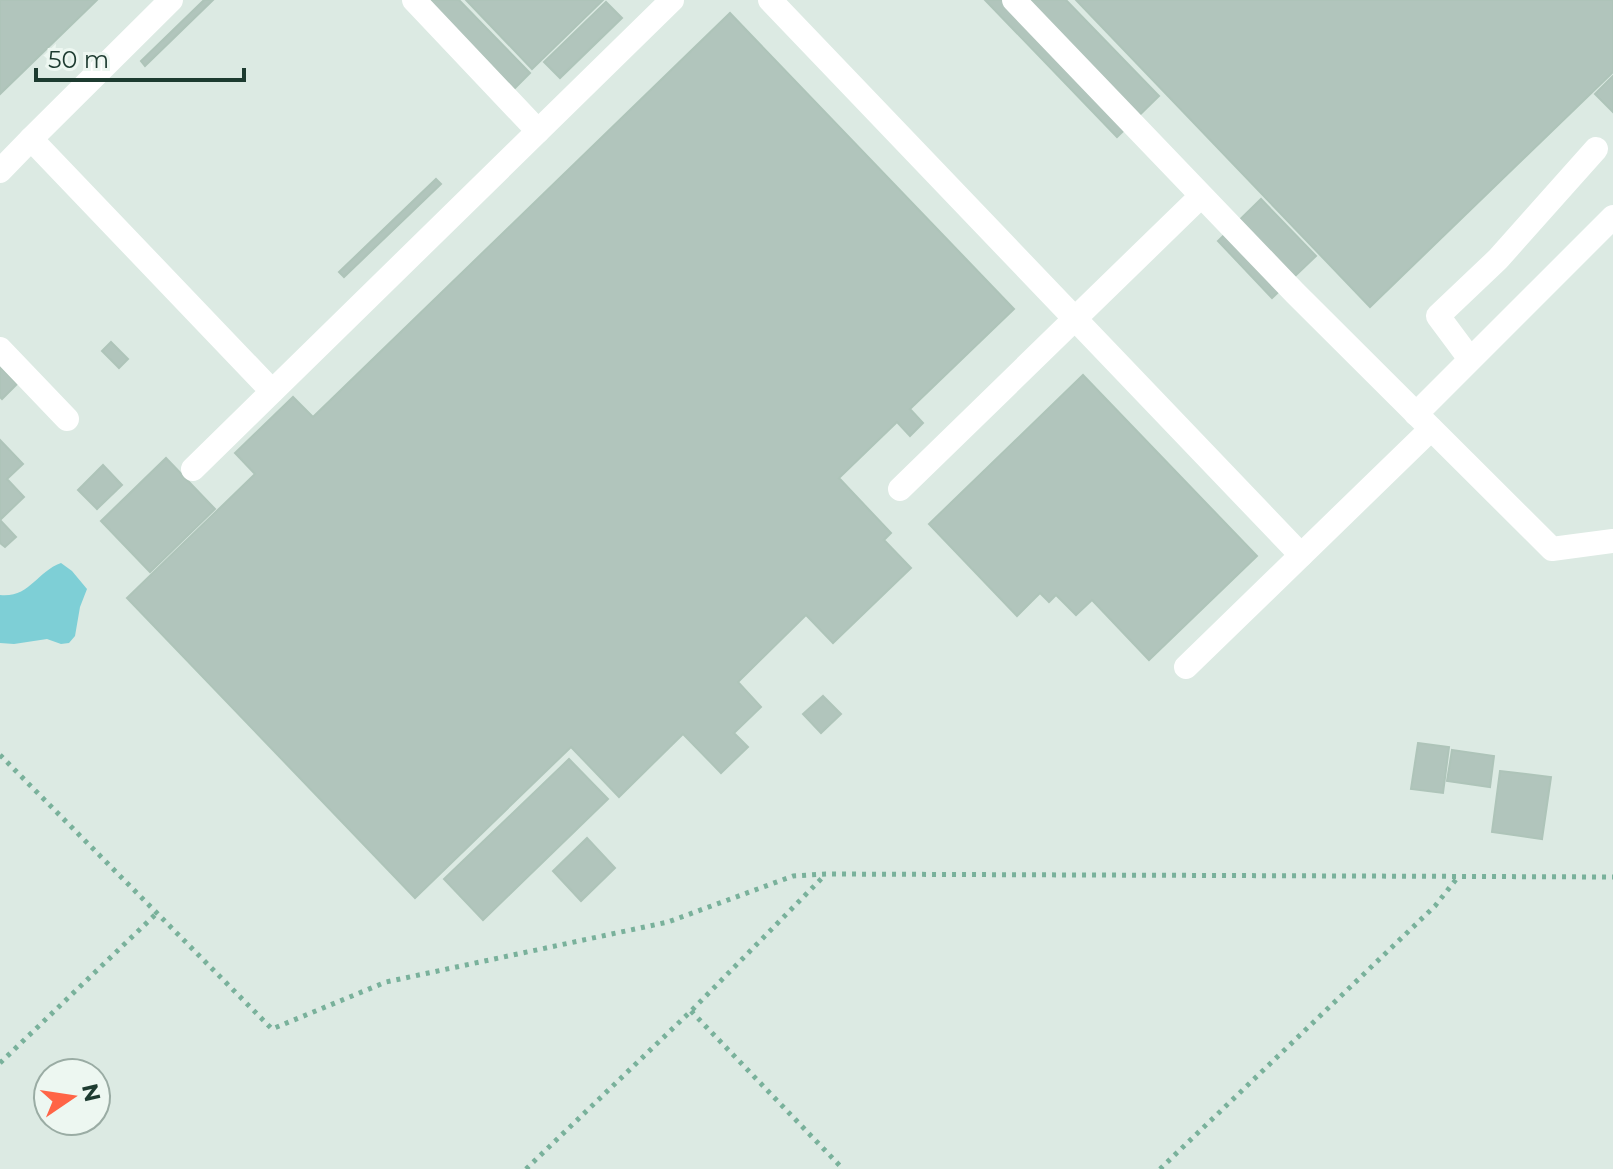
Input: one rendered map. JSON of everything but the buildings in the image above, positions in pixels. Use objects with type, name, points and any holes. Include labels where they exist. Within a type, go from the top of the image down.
[{"type":"lane","points":[[0,171],[171,0]]},
{"type":"lane","points":[[414,0],[538,131]]},
{"type":"lane","points":[[193,469],[672,0]]},
{"type":"lane","points":[[770,0],[1301,555]]},
{"type":"lane","points":[[1014,0],[1295,293],[1552,549],[1613,541]]},
{"type":"lane","points":[[31,139],[272,391]]},
{"type":"lane","points":[[1470,359],[1438,316],[1498,259],[1596,149]]},
{"type":"lane","points":[[900,489],[1201,196]]},
{"type":"lane","points":[[1186,667],[1301,555],[1423,422],[1470,359],[1613,217]]},
{"type":"lane","points":[[0,349],[67,419]]},
{"type":"path","points":[[0,755],[272,1029],[386,982],[668,922],[793,876],[1613,877]]},
{"type":"path","points":[[526,1169],[691,1011],[826,874]]},
{"type":"path","points":[[1160,1169],[1435,906],[1458,877]]},
{"type":"path","points":[[0,1063],[157,913]]},
{"type":"path","points":[[691,1011],[843,1169]]},
{"type":"water","points":[[61,563],[87,589],[75,636],[69,643],[61,644],[47,639],[0,643],[0,595],[19,593]]}]
